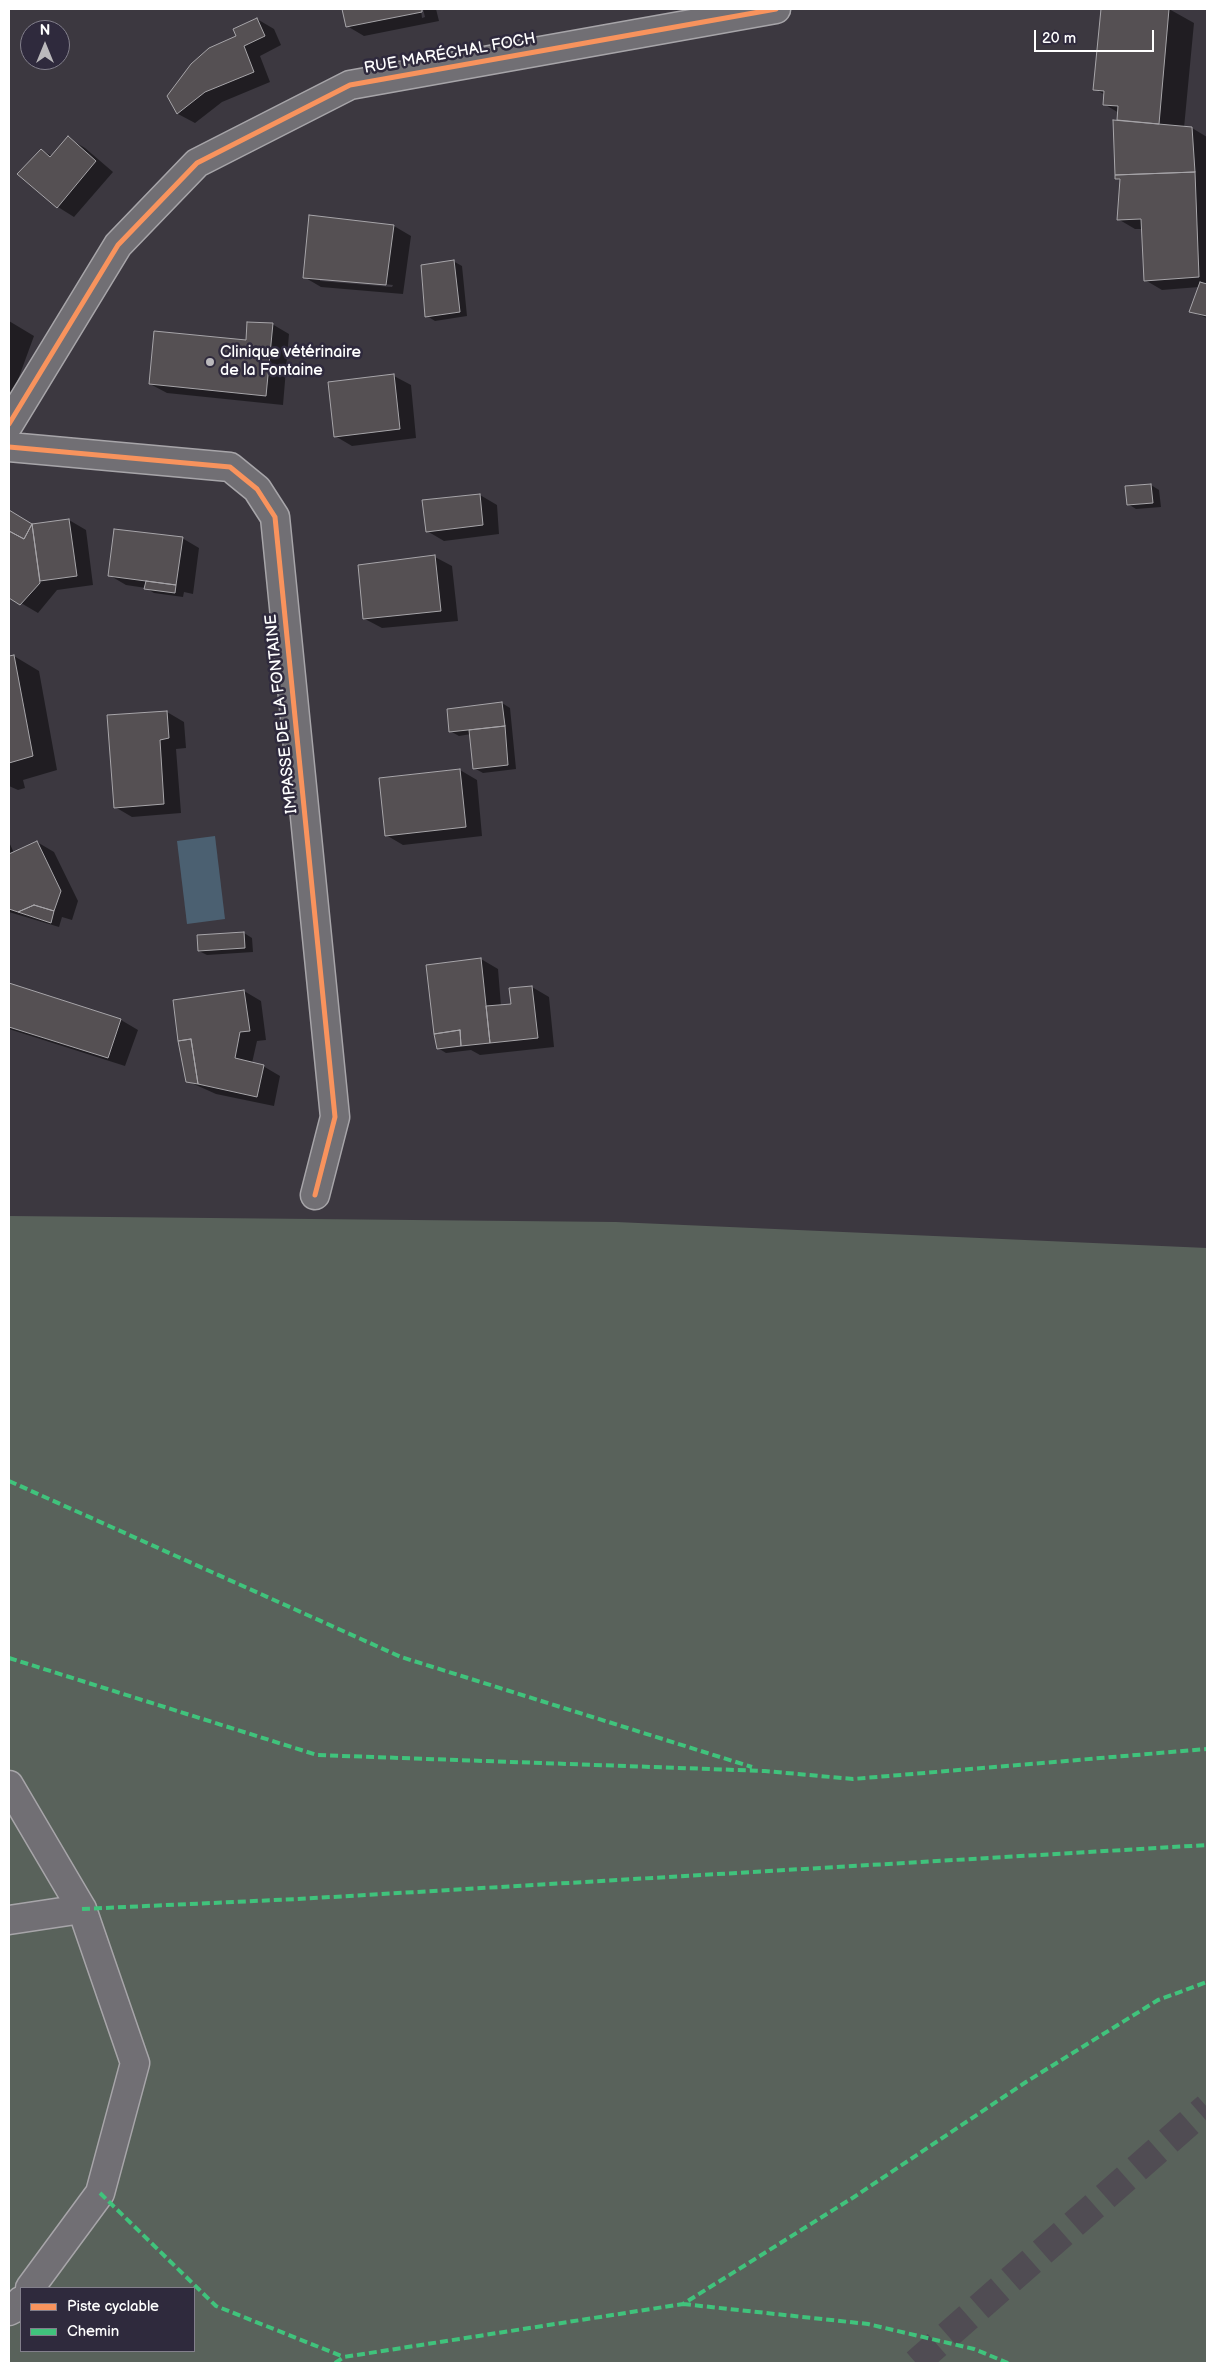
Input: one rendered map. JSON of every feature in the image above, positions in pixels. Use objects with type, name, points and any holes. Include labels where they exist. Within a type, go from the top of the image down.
[{"type":"street","name":"RUE MARÉCHAL FOCH","points":[[9,424],[118,245],[197,162],[350,85],[768,9]]},
{"type":"street","name":"IMPASSE DE LA FONTAINE","points":[[9,447],[230,467],[258,488],[275,517],[335,1117],[315,1195]]},
{"type":"street","points":[[9,1786],[82,1909],[136,2063],[100,2193],[31,2287]]},
{"type":"street","points":[[9,1920],[82,1909]]},
{"type":"street","points":[[9,2311],[17,2307],[20,2302]]},
{"type":"shaded area","points":[[9,1216],[616,1222],[1207,1248],[1207,2363],[9,2363]]},
{"type":"water","points":[[215,836],[225,919],[187,924],[177,841]]},
{"type":"building","points":[[342,9],[422,9],[422,12],[346,27]]},
{"type":"building","points":[[1101,9],[1169,9],[1159,124],[1117,120],[1118,106],[1103,105],[1104,91],[1093,90]]},
{"type":"building","points":[[257,18],[265,36],[244,46],[254,72],[205,92],[177,114],[167,96],[191,64],[209,48],[236,36],[233,29]]},
{"type":"building","points":[[1113,120],[1192,127],[1195,172],[1115,175]]},
{"type":"building","points":[[68,136],[96,161],[57,208],[17,174],[41,149],[50,157]]},
{"type":"building","points":[[1195,172],[1199,277],[1144,281],[1141,219],[1117,220],[1120,179],[1115,179],[1115,175]]},
{"type":"building","points":[[309,215],[394,225],[386,285],[303,278]]},
{"type":"building","points":[[454,260],[460,312],[425,317],[421,265]]},
{"type":"building","points":[[1200,282],[1207,284],[1207,316],[1189,312]]},
{"type":"building","name":"Clinique vétérinaire de la Fontaine","points":[[247,322],[273,323],[266,396],[149,384],[154,331],[246,340]]},
{"type":"building","points":[[394,374],[400,429],[334,437],[328,382]]},
{"type":"building","points":[[1151,484],[1153,503],[1127,505],[1125,486]]},
{"type":"building","points":[[480,494],[483,525],[426,532],[422,500]]},
{"type":"building","points":[[9,510],[32,524],[24,539],[9,531]]},
{"type":"building","points":[[69,519],[77,576],[40,581],[32,524]]},
{"type":"building","points":[[32,524],[40,583],[20,605],[9,598],[9,531],[24,539]]},
{"type":"building","points":[[114,529],[183,537],[176,585],[108,576]]},
{"type":"building","points":[[435,555],[441,611],[363,619],[358,565]]},
{"type":"building","points":[[146,581],[176,585],[175,593],[144,589]]},
{"type":"building","points":[[14,655],[33,756],[9,763],[9,656]]},
{"type":"building","points":[[502,702],[505,726],[449,732],[447,709]]},
{"type":"building","points":[[167,711],[169,738],[160,740],[164,804],[114,808],[107,715]]},
{"type":"building","points":[[505,726],[508,765],[473,769],[469,730]]},
{"type":"building","points":[[460,769],[466,827],[385,836],[379,778]]},
{"type":"building","points":[[37,841],[61,891],[54,911],[34,905],[18,912],[9,909],[9,854]]},
{"type":"building","points":[[34,905],[54,911],[51,923],[18,912]]},
{"type":"building","points":[[244,932],[245,948],[198,951],[197,935]]},
{"type":"building","points":[[481,958],[490,1043],[461,1046],[460,1030],[434,1034],[426,965]]},
{"type":"building","points":[[9,983],[121,1019],[108,1058],[9,1027]]},
{"type":"building","points":[[532,986],[538,1038],[490,1043],[486,1006],[511,1004],[509,988]]},
{"type":"building","points":[[244,990],[250,1031],[240,1032],[235,1058],[264,1065],[257,1097],[198,1084],[191,1039],[178,1041],[173,1000]]},
{"type":"building","points":[[460,1030],[461,1046],[437,1049],[434,1034]]},
{"type":"building","points":[[191,1039],[198,1084],[186,1082],[178,1041]]},
{"type":"tunnel","points":[[916,2363],[1207,2107]]},
{"type":"marked path","points":[[9,1481],[401,1657],[752,1767]]},
{"type":"marked path","points":[[9,1658],[317,1755],[765,1771],[853,1779],[1207,1749]]},
{"type":"marked path","points":[[82,1909],[298,1899],[1207,1845]]},
{"type":"marked path","points":[[335,2363],[344,2357],[683,2304],[854,2197],[1026,2082],[1158,2000],[1207,1982]]},
{"type":"marked path","points":[[100,2193],[216,2306],[344,2357]]},
{"type":"marked path","points":[[683,2304],[868,2324],[974,2349],[1008,2363]]},
{"type":"cycle path","points":[[9,424],[118,245],[197,163],[350,85],[776,9]]},
{"type":"cycle path","points":[[9,447],[230,467],[257,489],[275,517],[335,1117],[315,1195]]},
{"type":"place","name":"Clinique vétérinaire de la Fontaine","points":[[210,362]]}]
